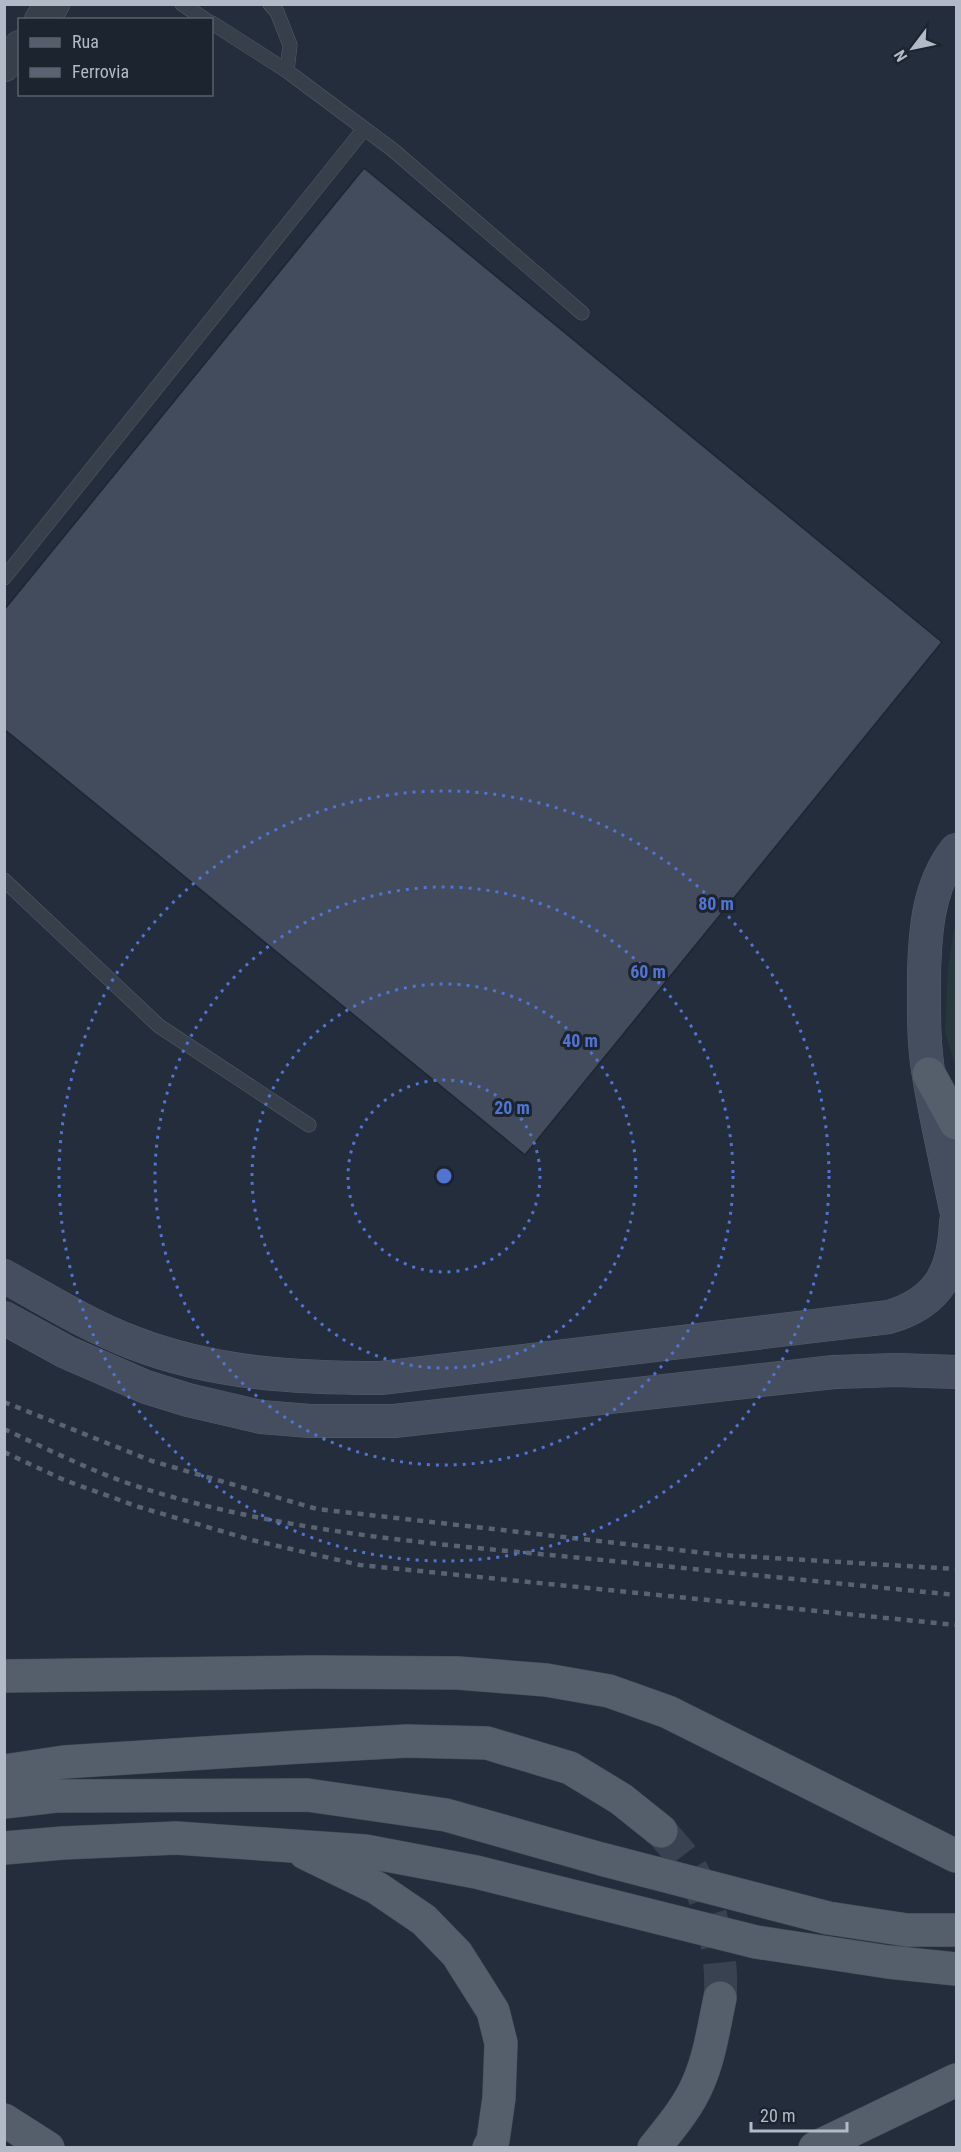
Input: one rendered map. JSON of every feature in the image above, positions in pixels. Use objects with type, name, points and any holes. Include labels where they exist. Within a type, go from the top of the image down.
[{"type":"main road","points":[[957,850],[949,859],[932,895],[925,937],[925,1038],[928,1074],[957,1210]]},
{"type":"main road","points":[[928,1074],[957,1123]]},
{"type":"main road","points":[[4,1276],[89,1323],[134,1343],[177,1358],[242,1372],[279,1376],[381,1378],[889,1317],[909,1311],[927,1299],[940,1283],[951,1265],[957,1222]]},
{"type":"main road","points":[[4,1318],[66,1352],[146,1388],[261,1418],[310,1421],[394,1421],[834,1372],[897,1370],[957,1372]]},
{"type":"main road","points":[[4,1676],[313,1672],[458,1673],[546,1680],[609,1691],[668,1712],[957,1856]]},
{"type":"main road","points":[[4,1770],[64,1762],[300,1746],[407,1741],[487,1743],[570,1768],[621,1799],[661,1831]]},
{"type":"main road","points":[[4,1802],[56,1796],[307,1795],[446,1815],[601,1859],[828,1918],[907,1930],[957,1930]]},
{"type":"main road","points":[[4,1848],[176,1838],[365,1851],[476,1872],[756,1942],[888,1962],[957,1969]]},
{"type":"main road","points":[[287,1844],[377,1888],[424,1920],[457,1954],[493,2011],[501,2043],[499,2098],[493,2140],[489,2148]]},
{"type":"main road","points":[[654,2148],[678,2117],[699,2083],[720,1998]]},
{"type":"main road","points":[[815,2148],[957,2080]]},
{"type":"main road","points":[[4,2120],[48,2148]]},
{"type":"main road","points":[[4,2134],[20,2148]]},
{"type":"street","points":[[42,18],[53,4]]},
{"type":"street","points":[[4,65],[18,49]]},
{"type":"lane","points":[[182,4],[203,18]]},
{"type":"lane","points":[[270,4],[278,12],[290,45],[286,71]]},
{"type":"lane","points":[[213,24],[286,71],[393,150],[582,313]]},
{"type":"lane","points":[[4,578],[364,129]]},
{"type":"lane","points":[[4,880],[159,1026],[309,1125]]},
{"type":"green space","points":[[956,915],[956,1069],[945,1032],[948,968]]},
{"type":"building","points":[[364,168],[942,642],[525,1155],[4,729],[4,610]]},
{"type":"tunnel","points":[[661,1831],[682,1856],[702,1890],[717,1945],[720,1964],[720,1998]]},
{"type":"railway","points":[[4,1402],[152,1461],[317,1509],[722,1555],[956,1569]]},
{"type":"railway","points":[[4,1429],[130,1484],[186,1501],[300,1525],[417,1542],[956,1595]]},
{"type":"railway","points":[[4,1452],[64,1480],[139,1507],[252,1540],[360,1565],[956,1625]]}]
